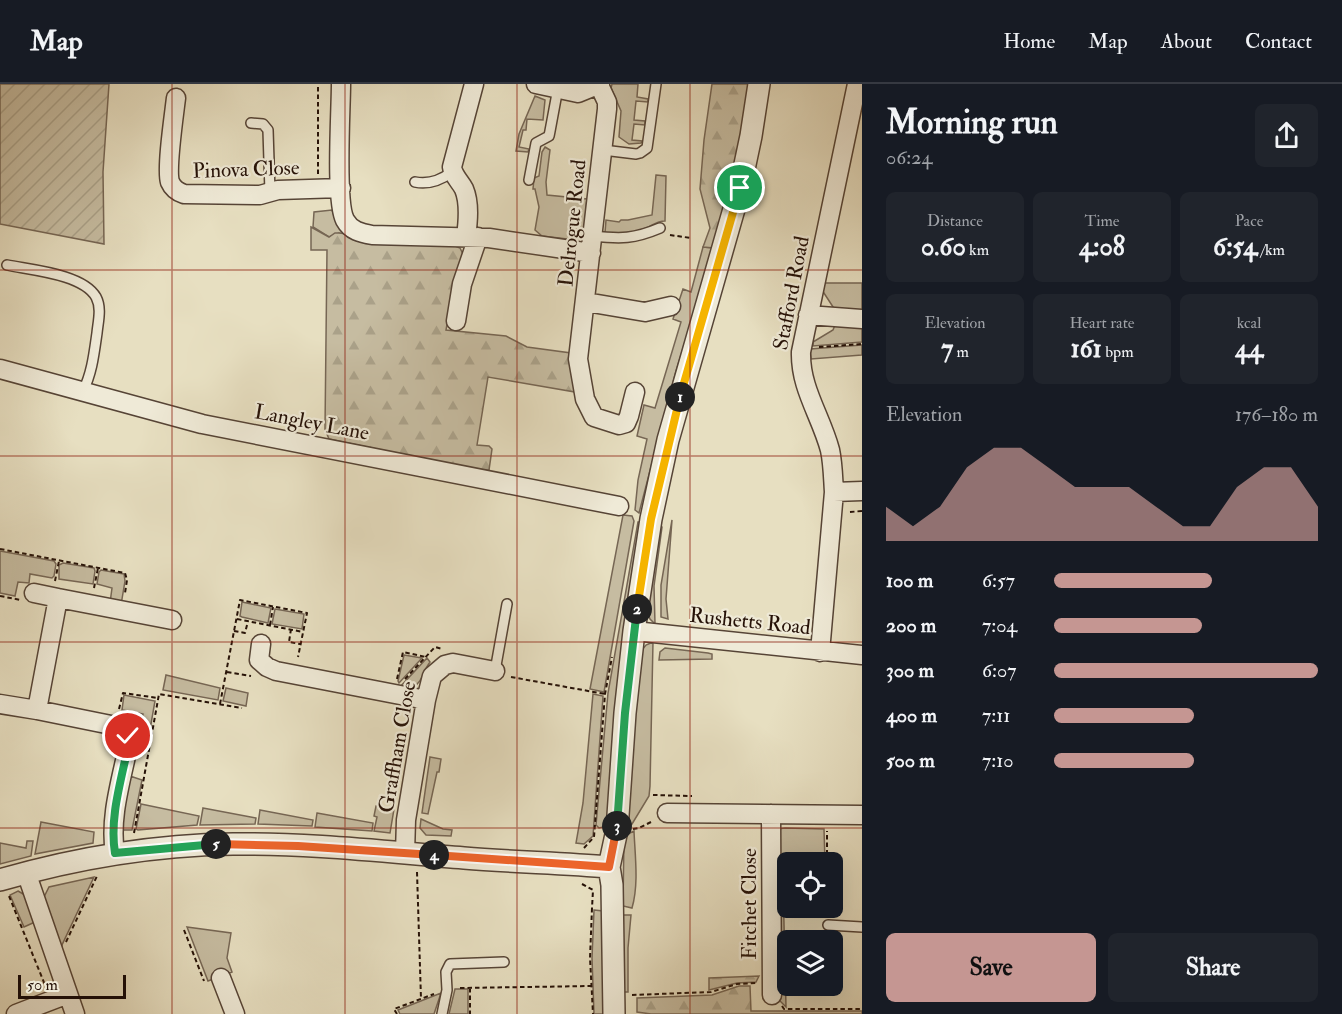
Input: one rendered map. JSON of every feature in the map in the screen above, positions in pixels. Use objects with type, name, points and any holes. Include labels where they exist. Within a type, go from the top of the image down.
[{"type":"street","points":[[341,84],[340,203],[346,222],[361,233],[592,244]]},
{"type":"street","points":[[456,321],[472,237],[466,197],[461,183],[452,172],[452,161],[474,84]]},
{"type":"street","points":[[536,84],[578,93],[599,85]]},
{"type":"street","points":[[614,1005],[612,885],[609,867],[616,830],[634,631],[651,519],[663,460],[686,373],[740,188],[759,84]]},
{"type":"street","name":"Stafford Road","points":[[820,652],[834,492],[830,449],[803,381],[801,352],[856,113],[857,84]]},
{"type":"street","name":"Delrogue Road","points":[[599,85],[607,102],[607,109],[578,359],[585,399],[590,412],[598,419],[619,424],[626,423],[635,393]]},
{"type":"street","name":"Pinova Close","points":[[176,98],[169,176],[173,188],[184,194],[260,195],[278,189],[341,188]]},
{"type":"street","name":"Delrogue Road","points":[[586,302],[645,312],[670,306]]},
{"type":"street","points":[[808,315],[862,319]]},
{"type":"street","name":"Langley Lane","points":[[0,369],[202,424],[619,506]]},
{"type":"street","points":[[834,492],[862,491]]},
{"type":"street","points":[[34,593],[172,621]]},
{"type":"street","points":[[37,710],[55,597]]},
{"type":"street","name":"Rushetts Road","points":[[634,631],[862,655]]},
{"type":"street","points":[[261,644],[259,660],[276,671],[426,700]]},
{"type":"street","name":"Graffham Close","points":[[410,861],[406,820],[432,676],[445,665],[461,663],[495,671]]},
{"type":"street","points":[[0,704],[123,729],[129,742],[114,821],[115,853]]},
{"type":"street","points":[[667,813],[862,815]]},
{"type":"street","name":"Fitchet Close","points":[[771,814],[772,994]]},
{"type":"street","points":[[2,879],[115,853],[234,844],[410,861],[609,867]]},
{"type":"street","points":[[26,872],[75,1014]]},
{"type":"street","points":[[213,981],[235,1014]]},
{"type":"street","points":[[16,1014],[68,994]]},
{"type":"lane","name":"Delrogue Road","points":[[603,150],[636,154],[647,148],[656,84]]},
{"type":"lane","points":[[529,180],[536,143],[549,136],[558,88]]},
{"type":"lane","points":[[251,123],[263,124],[268,130],[270,192]]},
{"type":"lane","points":[[415,182],[421,184],[436,181],[452,172]]},
{"type":"lane","points":[[592,244],[638,237],[660,228]]},
{"type":"lane","points":[[7,265],[73,279],[86,286],[96,297],[99,310],[94,356],[89,377],[82,391]]},
{"type":"lane","name":"Graffham Close","points":[[495,671],[507,604]]},
{"type":"lane","points":[[828,925],[862,927]]},
{"type":"lane","points":[[442,1014],[447,990],[446,972],[450,964],[504,962]]},
{"type":"path","points":[[318,84],[318,189]]},
{"type":"path","points":[[660,228],[663,235],[691,238]]},
{"type":"path","points":[[801,352],[810,348],[862,344]]},
{"type":"path","points":[[842,512],[862,511]]},
{"type":"path","points":[[0,549],[125,573],[127,580],[121,610]]},
{"type":"path","points":[[55,597],[59,561]]},
{"type":"path","points":[[92,604],[98,568]]},
{"type":"path","points":[[270,625],[273,607]]},
{"type":"path","points":[[237,619],[303,632]]},
{"type":"path","points":[[234,631],[245,633],[248,621]]},
{"type":"path","points":[[291,629],[289,642],[300,644]]},
{"type":"path","points":[[396,683],[403,652],[426,657]]},
{"type":"path","points":[[582,865],[584,847],[594,837],[605,694],[612,656]]},
{"type":"path","points":[[119,710],[123,693],[159,698]]},
{"type":"path","points":[[134,833],[159,694],[242,708]]},
{"type":"path","points":[[827,852],[828,828]]},
{"type":"path","points":[[410,861],[421,999]]},
{"type":"path","points":[[64,947],[98,872],[89,875]]},
{"type":"path","points":[[2,879],[50,1001]]},
{"type":"path","points":[[592,908],[590,958],[593,1014]]},
{"type":"path","points":[[184,930],[213,981]]},
{"type":"path","points":[[614,1005],[711,992],[737,984],[762,983],[784,1009],[862,1009]]},
{"type":"path","points":[[397,1014],[394,1009],[447,990],[592,986]]},
{"type":"path","points":[[470,988],[470,1014]]},
{"type":"green space","points":[[0,84],[109,84],[103,172],[104,244],[0,224]]},
{"type":"green space","points":[[612,84],[638,84],[637,97],[648,99],[648,102],[636,101],[634,120],[645,121],[645,125],[634,124],[632,140],[642,141],[641,143],[629,144],[619,137],[621,111],[611,88]]},
{"type":"green space","points":[[712,84],[750,84],[732,179],[714,248],[703,247],[710,228],[700,189]]},
{"type":"green space","points":[[535,96],[545,100],[543,120],[527,119],[526,130],[523,130],[519,147],[529,149],[528,152],[516,151],[519,134]]},
{"type":"green space","points":[[545,147],[550,150],[546,182],[547,195],[587,199],[584,228],[576,240],[542,236],[535,230],[539,207],[535,189],[533,189],[534,178],[539,176],[542,152]]},
{"type":"green space","points":[[656,175],[666,176],[665,221],[626,233],[605,233],[606,220],[619,222],[652,215]]},
{"type":"green space","points":[[332,210],[336,222],[346,235],[339,233],[329,237],[313,227],[314,212]]},
{"type":"green space","points":[[311,227],[329,237],[339,233],[460,248],[464,256],[454,284],[446,330],[506,336],[527,347],[571,353],[575,392],[488,377],[477,445],[489,446],[492,449],[489,470],[481,471],[329,439],[325,429],[327,250],[311,250]]},
{"type":"green space","points":[[703,247],[714,248],[676,371],[639,513],[635,510],[638,480],[647,439],[637,436],[644,405],[655,408],[681,322],[673,319],[683,289],[691,292]]},
{"type":"green space","points":[[823,283],[862,283],[862,311],[835,310],[822,290]]},
{"type":"green space","points":[[835,325],[862,325],[862,342],[813,346],[813,342],[833,330]]},
{"type":"green space","points":[[862,345],[862,355],[811,359],[810,349]]},
{"type":"green space","points":[[623,515],[632,516],[634,521],[604,692],[590,689]]},
{"type":"green space","points":[[672,520],[666,599],[668,619],[661,617],[661,585]]},
{"type":"green space","points":[[638,522],[641,522],[608,826],[599,828],[596,825],[608,693]]},
{"type":"green space","points":[[658,526],[662,527],[654,586],[655,624],[647,611]]},
{"type":"green space","points":[[0,551],[54,561],[56,564],[54,576],[52,578],[30,574],[29,583],[18,582],[15,596],[0,593]]},
{"type":"green space","points":[[63,563],[94,568],[93,584],[59,579],[59,565]]},
{"type":"green space","points":[[101,570],[124,574],[121,605],[110,603],[112,588],[97,584]]},
{"type":"green space","points":[[242,602],[271,608],[268,623],[240,616]]},
{"type":"green space","points":[[275,609],[304,614],[302,629],[272,624]]},
{"type":"green space","points":[[653,642],[649,796],[632,824],[624,826],[641,651]]},
{"type":"green space","points":[[665,648],[708,653],[712,654],[712,659],[659,660],[660,652]]},
{"type":"green space","points":[[404,655],[422,658],[399,683],[398,681]]},
{"type":"green space","points":[[427,658],[430,662],[418,683],[412,688],[400,687]]},
{"type":"green space","points":[[166,675],[220,688],[218,700],[163,690]]},
{"type":"green space","points":[[226,688],[248,693],[246,706],[223,701]]},
{"type":"green space","points":[[593,694],[603,696],[593,836],[584,844],[576,843],[583,803]]},
{"type":"green space","points":[[124,695],[155,701],[148,741],[136,739],[143,714],[122,710]]},
{"type":"green space","points":[[430,757],[441,759],[428,814],[422,813]]},
{"type":"green space","points":[[130,776],[142,780],[132,830],[122,830],[120,823]]},
{"type":"green space","points":[[141,804],[199,816],[197,825],[138,830],[136,829]]},
{"type":"green space","points":[[376,806],[394,809],[390,833],[374,831],[377,817],[374,816]]},
{"type":"green space","points":[[203,808],[256,818],[255,824],[200,825]]},
{"type":"green space","points":[[260,810],[313,820],[312,826],[258,824]]},
{"type":"green space","points":[[317,813],[373,823],[372,831],[315,827]]},
{"type":"green space","points":[[421,819],[443,829],[452,830],[451,836],[426,835],[420,828]]},
{"type":"green space","points":[[41,822],[94,832],[93,843],[35,854]]},
{"type":"green space","points":[[777,829],[824,829],[825,852],[777,852]]},
{"type":"green space","points":[[634,831],[636,880],[632,908],[623,906],[624,836]]},
{"type":"green space","points":[[27,841],[33,841],[31,856],[0,864],[0,843],[26,848]]},
{"type":"green space","points":[[94,877],[62,945],[62,950],[44,897],[49,887]]},
{"type":"green space","points":[[776,883],[777,918],[784,918],[784,930],[777,930],[777,941]]},
{"type":"green space","points":[[18,891],[25,895],[35,922],[24,927],[10,895]]},
{"type":"green space","points":[[594,910],[603,911],[604,1014],[594,1014],[592,958]]},
{"type":"green space","points":[[621,915],[631,915],[628,992],[620,992]]},
{"type":"green space","points":[[187,927],[231,933],[227,958],[232,972],[208,981]]},
{"type":"green space","points":[[759,976],[756,982],[737,983],[709,990],[709,978]]},
{"type":"green space","points":[[739,986],[750,986],[751,1011],[862,1011],[862,1014],[651,1014],[637,1012],[637,998],[712,995]]},
{"type":"green space","points":[[455,989],[468,989],[468,1014],[449,1014]]},
{"type":"green space","points":[[441,993],[434,1014],[400,1014],[398,1010]]},
{"type":"green space","points":[[778,996],[786,996],[786,1007]]},
{"type":"route","points":[[128,736],[129,742],[114,821],[115,853],[208,844],[261,844],[609,867],[616,830],[634,631],[651,519],[668,440],[686,373],[740,188]]}]
